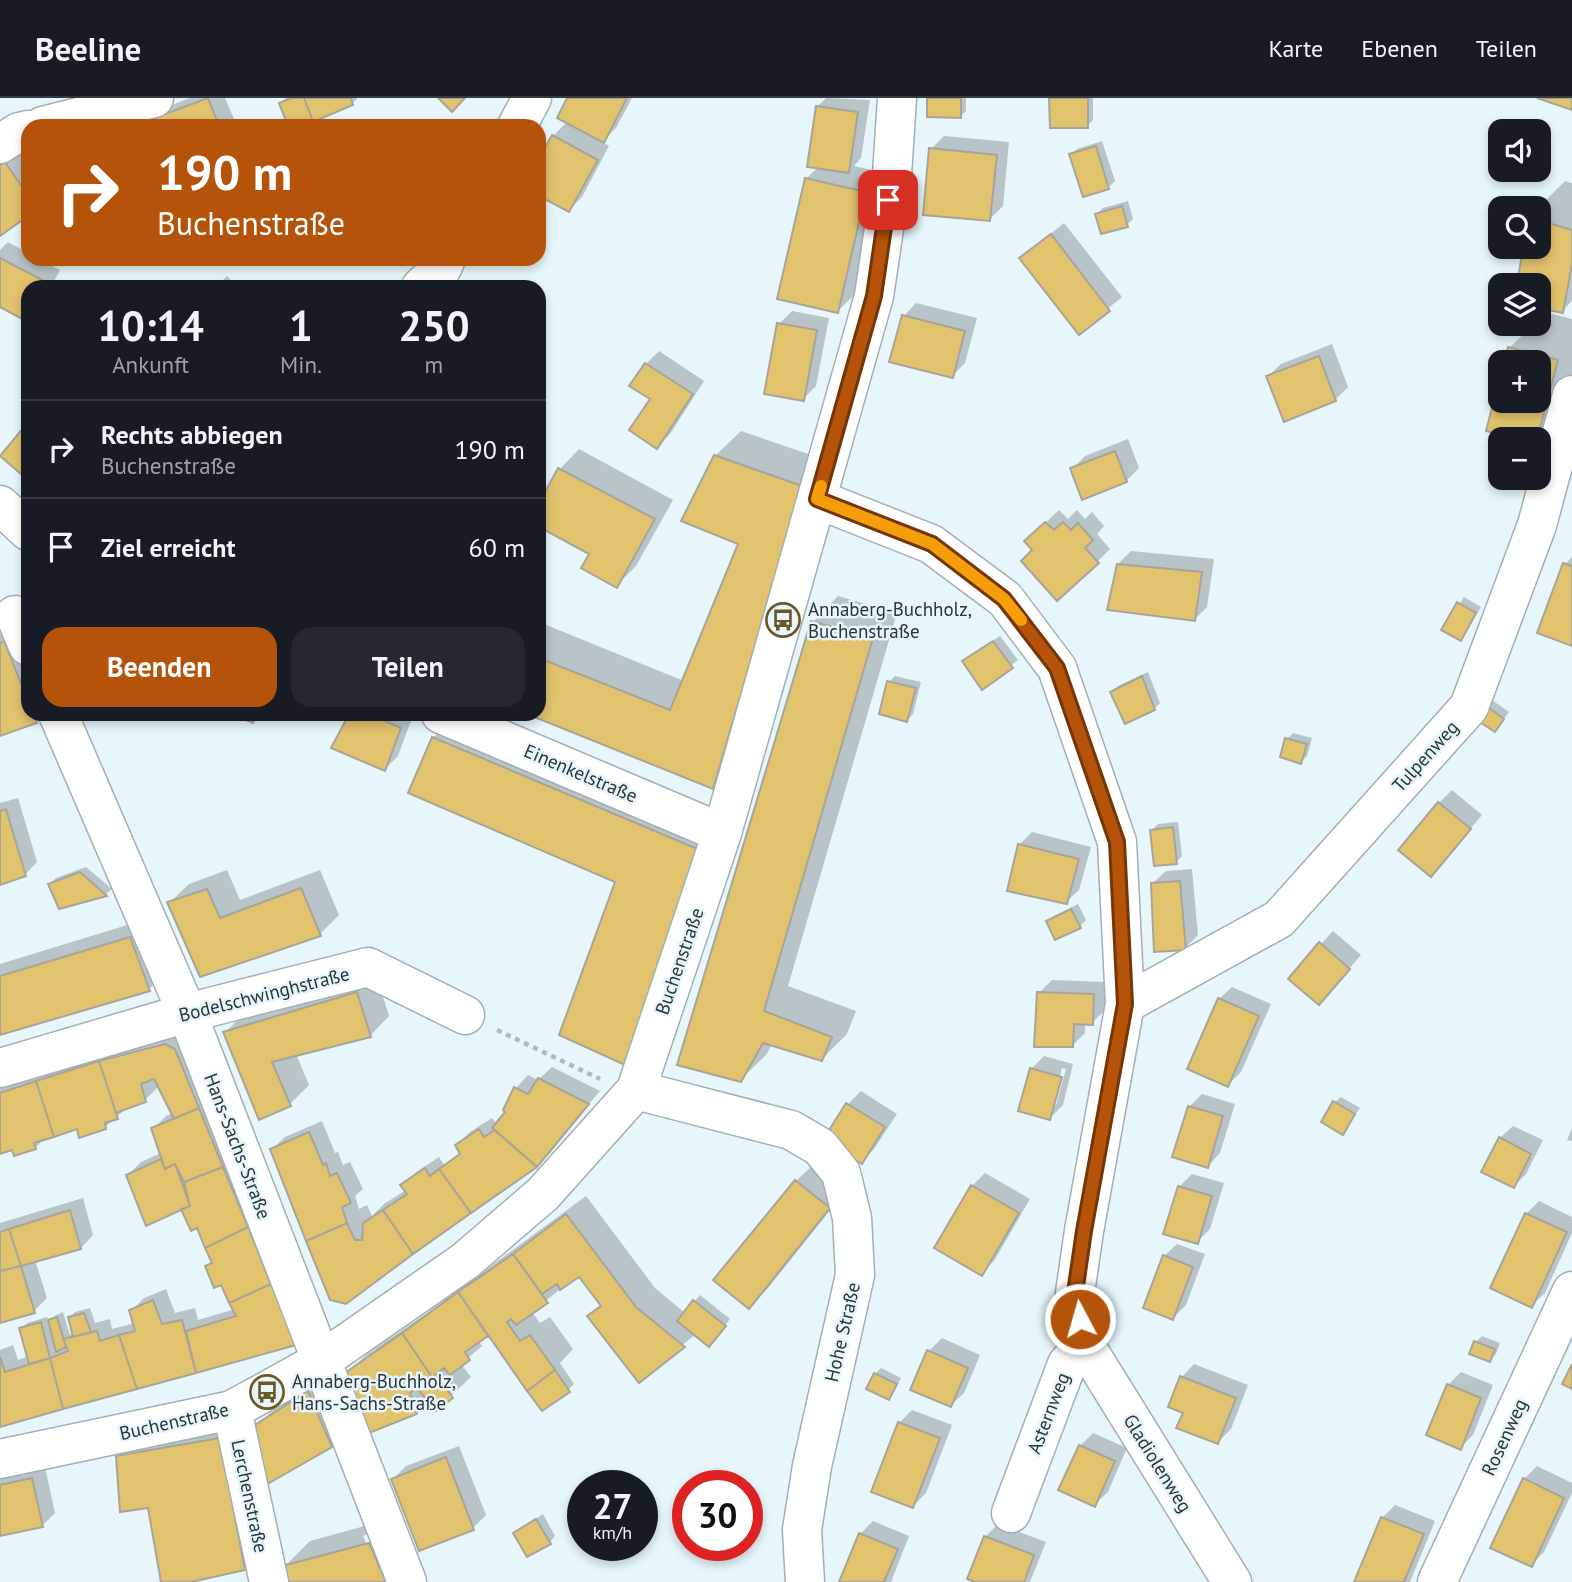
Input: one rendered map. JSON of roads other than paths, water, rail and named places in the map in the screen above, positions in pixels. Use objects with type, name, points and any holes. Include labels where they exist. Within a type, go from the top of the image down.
[{"type":"street","points":[[71,119],[154,98]]},
{"type":"street","points":[[521,119],[532,98]]},
{"type":"street","name":"Buchenstraße","points":[[0,1459],[232,1410],[321,1361],[465,1261],[542,1194],[634,1092],[722,833],[874,296],[892,175],[897,98]]},
{"type":"street","points":[[0,144],[21,132]]},
{"type":"street","points":[[429,280],[443,266]]},
{"type":"street","name":"Tulpenweg","points":[[1125,1004],[1279,919],[1469,707],[1538,525],[1572,395]]},
{"type":"street","points":[[817,499],[932,544],[1004,599],[1057,668],[1117,842],[1125,1004],[1075,1293],[1085,1345]]},
{"type":"street","points":[[0,505],[21,524]]},
{"type":"street","name":"Hans-Sachs-Straße","points":[[61,721],[187,1013],[407,1582]]},
{"type":"street","name":"Einenkelstraße","points":[[458,721],[722,833]]},
{"type":"street","name":"Bodelschwinghstraße","points":[[0,1068],[187,1013],[368,967],[464,1015]]},
{"type":"street","name":"Hohe Straße","points":[[634,1092],[791,1130],[820,1147],[841,1172],[852,1218],[855,1275],[812,1466],[802,1530],[805,1582]]},
{"type":"street","name":"Rosenweg","points":[[1437,1582],[1572,1291]]},
{"type":"street","name":"Asternweg","points":[[1011,1513],[1067,1364],[1085,1345]]},
{"type":"street","name":"Gladiolenweg","points":[[1085,1345],[1232,1582]]},
{"type":"street","name":"Lerchenstraße","points":[[232,1410],[269,1582]]},
{"type":"place","name":"Annaberg-Buchholz, Buchenstraße","points":[[783,620]]},
{"type":"place","name":"Annaberg-Buchholz, Hans-Sachs-Straße","points":[[267,1392]]}]
